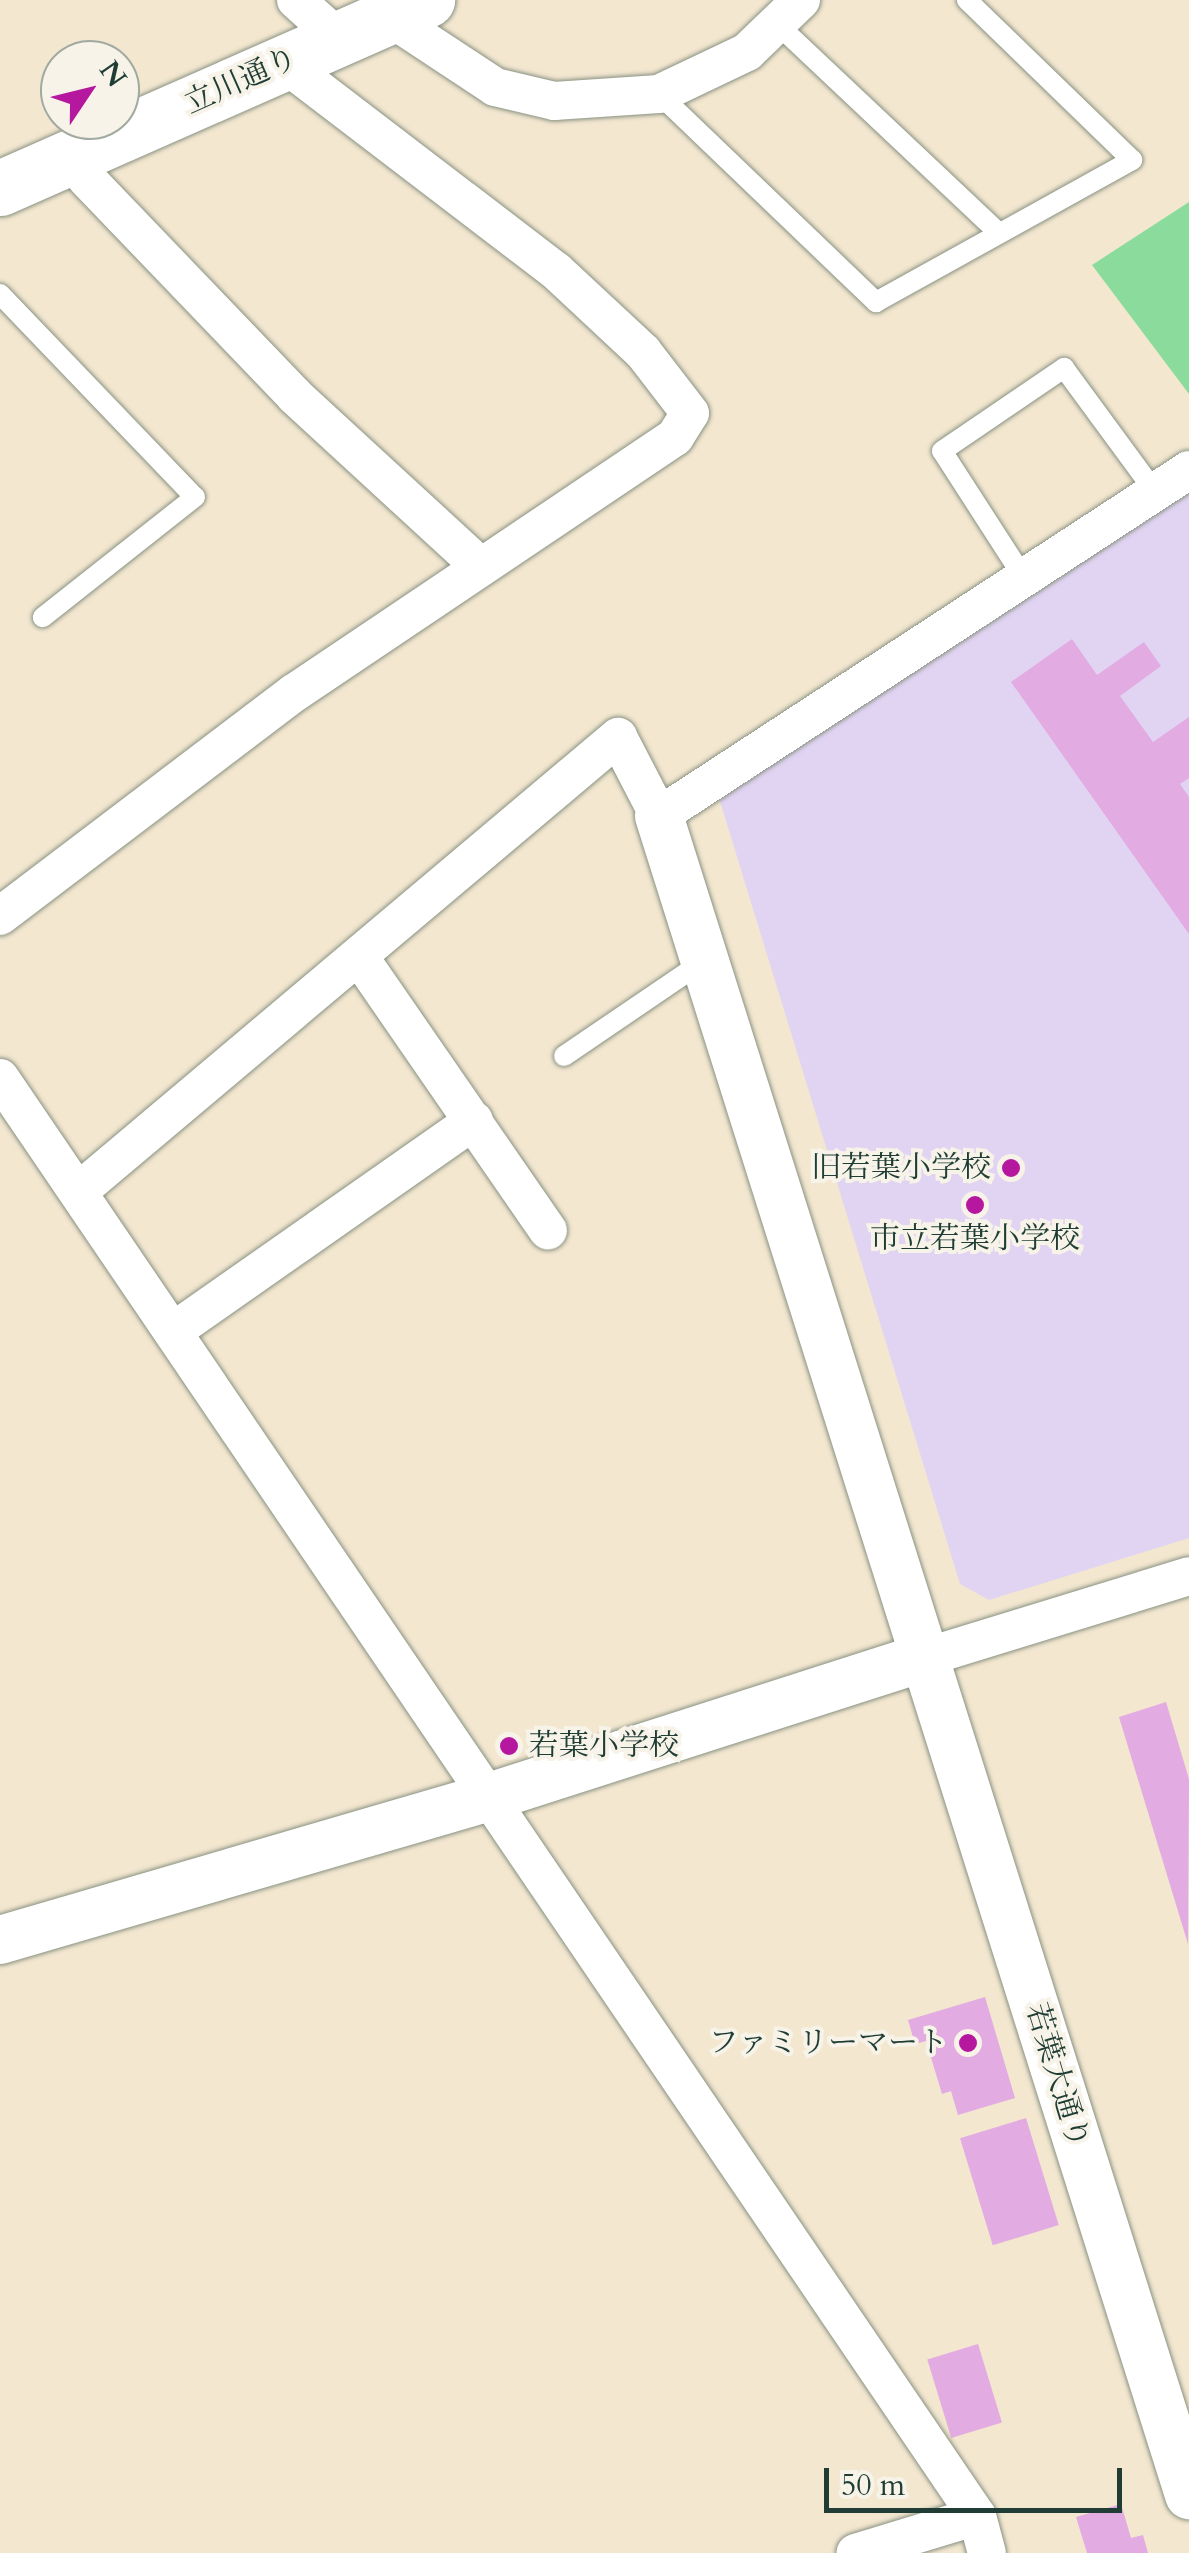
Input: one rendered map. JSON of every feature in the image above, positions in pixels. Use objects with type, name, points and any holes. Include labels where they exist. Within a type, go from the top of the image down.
[{"type":"main road","name":"立川通り","points":[[0,188],[408,8]]},
{"type":"street","points":[[296,0],[338,38]]},
{"type":"street","points":[[408,8],[494,87],[554,101],[660,94],[746,52],[788,11]]},
{"type":"street","points":[[0,916],[254,722],[478,564],[675,437],[690,413],[644,352],[556,272],[283,62]]},
{"type":"street","points":[[75,155],[86,178],[295,396],[478,564]]},
{"type":"street","points":[[79,1191],[618,737],[659,816],[1189,470]]},
{"type":"street","name":"若葉大通り","points":[[659,816],[1189,2496]]},
{"type":"street","points":[[360,958],[548,1231]]},
{"type":"street","points":[[0,1078],[175,1330],[976,2516],[987,2553]]},
{"type":"street","points":[[175,1330],[474,1121]]},
{"type":"street","points":[[0,1940],[490,1797],[926,1657],[1188,1580]]},
{"type":"street","points":[[855,2553],[976,2516]]},
{"type":"lane","points":[[660,94],[876,302],[1132,160],[968,0]]},
{"type":"lane","points":[[788,11],[999,233]]},
{"type":"lane","points":[[0,294],[195,498],[43,617]]},
{"type":"lane","points":[[1024,578],[942,450],[1064,368],[1155,492]]},
{"type":"lane","points":[[564,1056],[704,960]]},
{"type":"shaded area","name":"旧若葉小学校","points":[[1189,488],[1189,1538],[989,1600],[960,1584],[719,798]]},
{"type":"green space","points":[[1189,202],[1189,394],[1092,265]]},
{"type":"building","points":[[1072,639],[1097,675],[1144,642],[1161,666],[1120,696],[1153,742],[1189,717],[1189,778],[1180,784],[1189,797],[1189,934],[1011,682]]},
{"type":"building","points":[[1166,1702],[1189,1779],[1188,1944],[1119,1717]]},
{"type":"building","points":[[985,1997],[1015,2098],[958,2115],[951,2091],[942,2094],[926,2041],[915,2044],[908,2020]]},
{"type":"building","points":[[1026,2118],[1059,2225],[993,2245],[960,2138]]},
{"type":"building","points":[[978,2344],[1002,2422],[951,2438],[927,2359]]},
{"type":"building","points":[[1121,2504],[1131,2538],[1143,2535],[1148,2553],[1087,2553],[1076,2517]]},
{"type":"place","name":"旧若葉小学校","points":[[1011,1168]]},
{"type":"place","name":"市立若葉小学校","points":[[975,1205]]},
{"type":"place","name":"若葉小学校","points":[[509,1746]]},
{"type":"place","name":"ファミリーマート","points":[[968,2043]]}]
